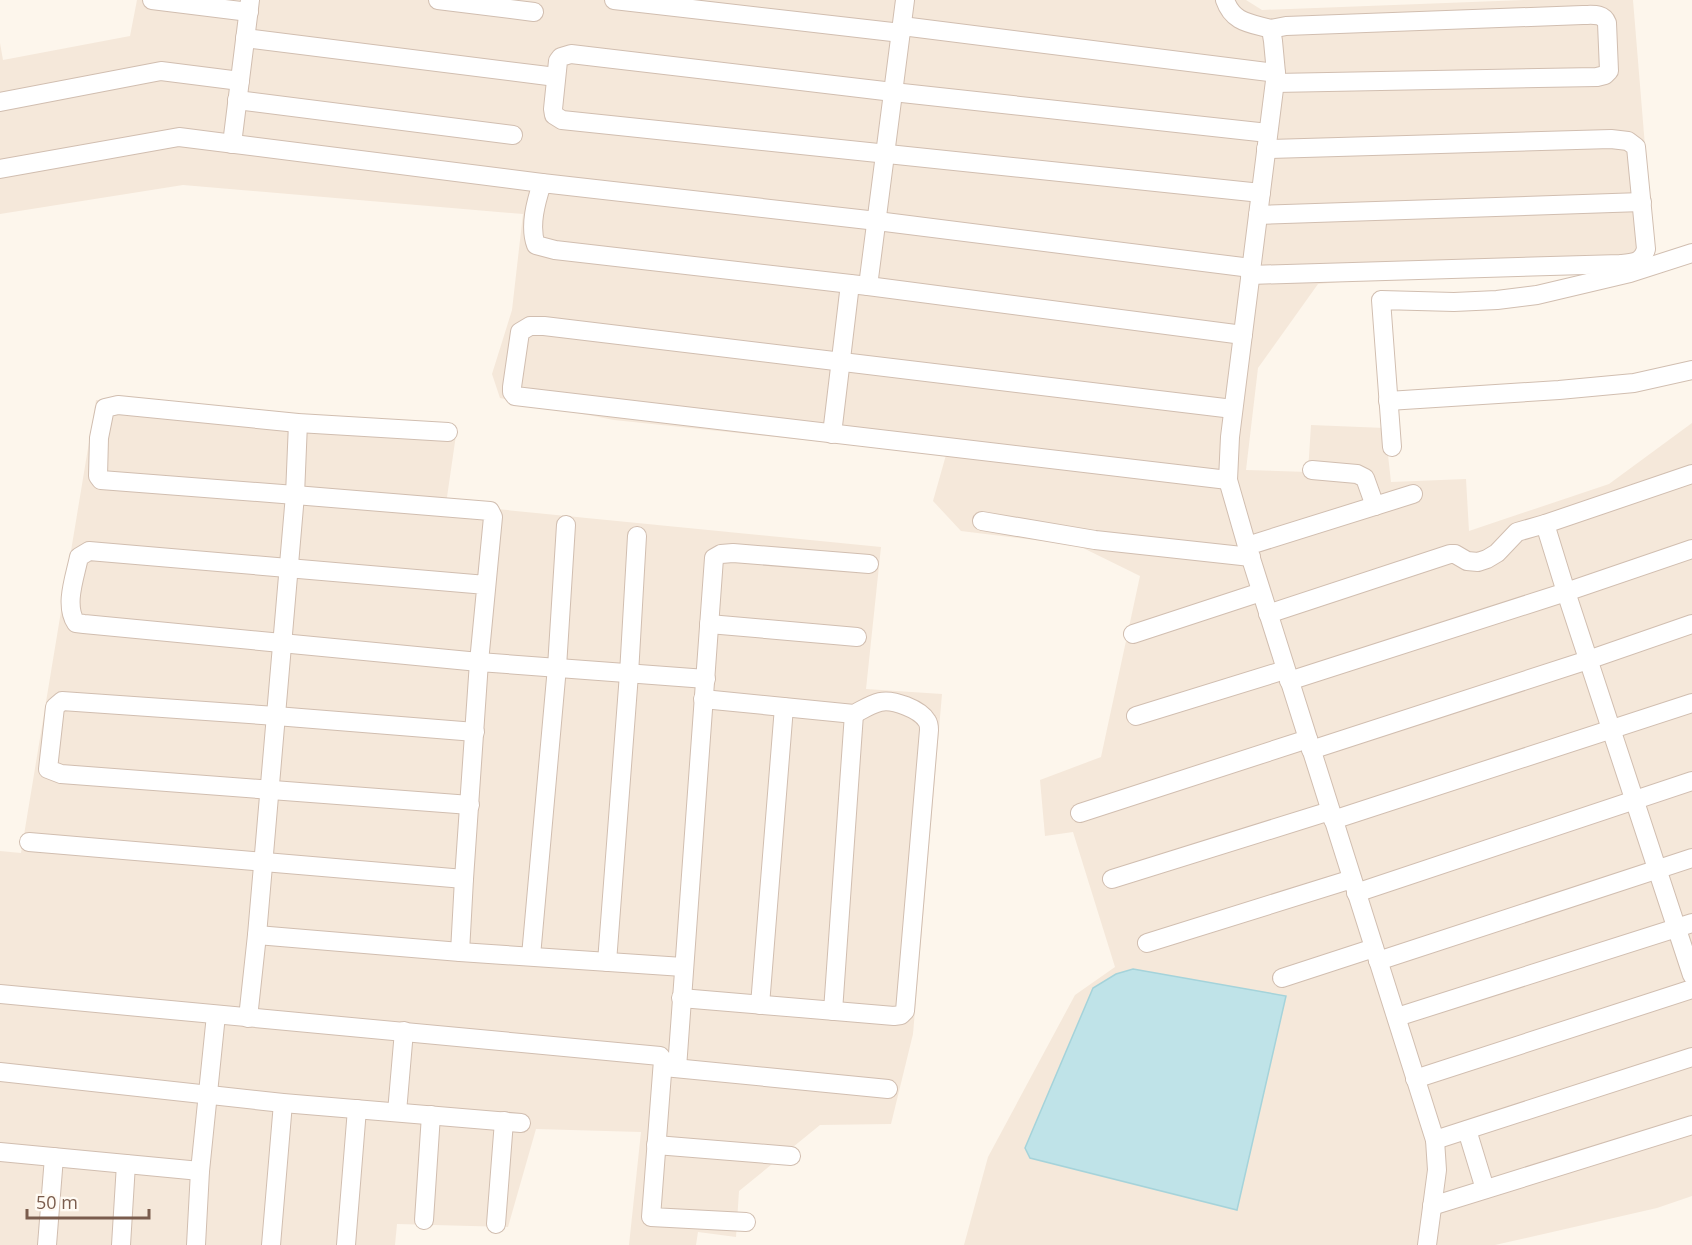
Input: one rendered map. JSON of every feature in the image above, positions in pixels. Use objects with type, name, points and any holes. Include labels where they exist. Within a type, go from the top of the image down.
[{"type":"street","points":[[152,0],[249,6],[232,144]]},
{"type":"street","points":[[438,0],[534,12]]},
{"type":"street","points":[[615,0],[901,29],[1275,78],[1597,77],[1609,71],[1607,23],[1600,15],[1270,28],[1239,20],[1228,8],[1226,0]]},
{"type":"street","points":[[832,434],[841,361],[877,221],[905,0]]},
{"type":"street","points":[[1270,28],[1275,78],[1233,409],[1228,480],[1268,615],[1435,1140],[1437,1170],[1427,1245]]},
{"type":"street","points":[[245,38],[556,77]]},
{"type":"street","points":[[0,169],[179,137],[542,183],[877,221],[1251,272],[1635,263],[1644,257],[1646,249],[1636,147],[1628,141],[1611,139],[1267,141],[893,92],[571,54],[561,57],[558,61],[553,109],[554,115],[562,120],[1261,193]]},
{"type":"street","points":[[0,102],[161,71],[240,81]]},
{"type":"street","points":[[237,100],[513,135]]},
{"type":"street","points":[[542,183],[533,228],[534,239],[536,245],[555,250],[859,285],[1243,335]]},
{"type":"street","points":[[1258,215],[1642,202]]},
{"type":"street","points":[[1392,447],[1381,300],[1464,302],[1537,295],[1630,273],[1692,253]]},
{"type":"street","points":[[1228,480],[515,396],[512,387],[520,332],[530,326],[544,326],[1233,409]]},
{"type":"street","points":[[1388,401],[1634,383],[1692,370]]},
{"type":"street","points":[[448,432],[298,423],[118,405],[105,408],[99,438],[98,476],[101,480],[490,512],[493,518],[479,662],[460,952]]},
{"type":"street","points":[[248,1018],[296,495],[298,423]]},
{"type":"street","points":[[1312,470],[1357,474],[1365,478],[1375,506]]},
{"type":"street","points":[[1268,615],[1450,554],[1455,554],[1467,561],[1478,562],[1497,553],[1517,532],[1692,474]]},
{"type":"street","points":[[982,521],[1095,540],[1249,551],[1413,494]]},
{"type":"street","points":[[1545,524],[1658,870],[1684,925],[1692,975]]},
{"type":"street","points":[[531,956],[557,667],[566,525]]},
{"type":"street","points":[[608,962],[638,536]]},
{"type":"street","points":[[1136,716],[1287,675],[1566,592],[1692,549]]},
{"type":"street","points":[[486,585],[89,551],[79,557],[70,603],[72,617],[76,623],[479,662],[705,679]]},
{"type":"street","points":[[746,1222],[651,1217],[656,1145],[681,998],[714,558],[721,554],[733,553],[869,564]]},
{"type":"street","points":[[1133,634],[1261,592]]},
{"type":"street","points":[[709,624],[857,637]]},
{"type":"street","points":[[1080,813],[1588,660],[1692,624]]},
{"type":"street","points":[[681,998],[894,1016],[901,1015],[905,1011],[929,730],[928,723],[922,716],[895,702],[882,701],[854,714],[703,699]]},
{"type":"street","points":[[470,805],[61,774],[48,769],[55,707],[62,701],[475,732]]},
{"type":"street","points":[[1112,879],[1332,815],[1612,730],[1692,703]]},
{"type":"street","points":[[760,1005],[784,707]]},
{"type":"street","points":[[833,1011],[854,714]]},
{"type":"street","points":[[1147,944],[1354,886],[1692,781]]},
{"type":"street","points":[[29,842],[464,879]]},
{"type":"street","points":[[1282,978],[1376,955],[1692,858]]},
{"type":"street","points":[[1397,1017],[1684,925]]},
{"type":"street","points":[[257,935],[683,967]]},
{"type":"street","points":[[1415,1079],[1692,989]]},
{"type":"street","points":[[0,994],[660,1056],[670,1068],[888,1089]]},
{"type":"street","points":[[196,1245],[200,1170],[216,1015]]},
{"type":"street","points":[[397,1112],[404,1031]]},
{"type":"street","points":[[1435,1140],[1692,1057]]},
{"type":"street","points":[[0,1072],[283,1103],[513,1122],[496,1224]]},
{"type":"street","points":[[271,1245],[283,1103]]},
{"type":"street","points":[[346,1245],[357,1109]]},
{"type":"street","points":[[424,1220],[431,1115]]},
{"type":"street","points":[[1432,1206],[1692,1125]]},
{"type":"street","points":[[1467,1130],[1485,1189]]},
{"type":"street","points":[[656,1145],[791,1156]]},
{"type":"street","points":[[0,1152],[200,1170]]},
{"type":"street","points":[[47,1245],[54,1157]]},
{"type":"street","points":[[121,1245],[126,1164]]},
{"type":"shaded area","points":[[137,0],[1246,0],[1262,10],[1524,0],[1633,0],[1655,268],[1408,276],[1318,284],[1258,368],[1246,470],[1308,472],[1311,425],[1385,428],[1391,482],[1466,479],[1469,531],[1609,484],[1692,423],[1692,1196],[1657,1208],[1495,1245],[964,1245],[988,1157],[1075,995],[1115,967],[1073,832],[1045,836],[1040,780],[1101,757],[1140,576],[1077,545],[961,531],[933,501],[946,455],[614,420],[500,398],[492,374],[512,310],[523,214],[183,185],[0,214],[0,43],[3,60],[130,36]]},
{"type":"shaded area","points":[[96,400],[457,428],[446,504],[881,547],[866,689],[942,694],[913,1034],[891,1124],[820,1125],[739,1191],[736,1237],[698,1232],[696,1245],[629,1245],[641,1132],[536,1129],[508,1227],[397,1224],[395,1245],[0,1245],[0,851],[21,853]]},
{"type":"water","points":[[1133,969],[1286,996],[1237,1210],[1030,1158],[1025,1148],[1093,988],[1116,974]]}]
